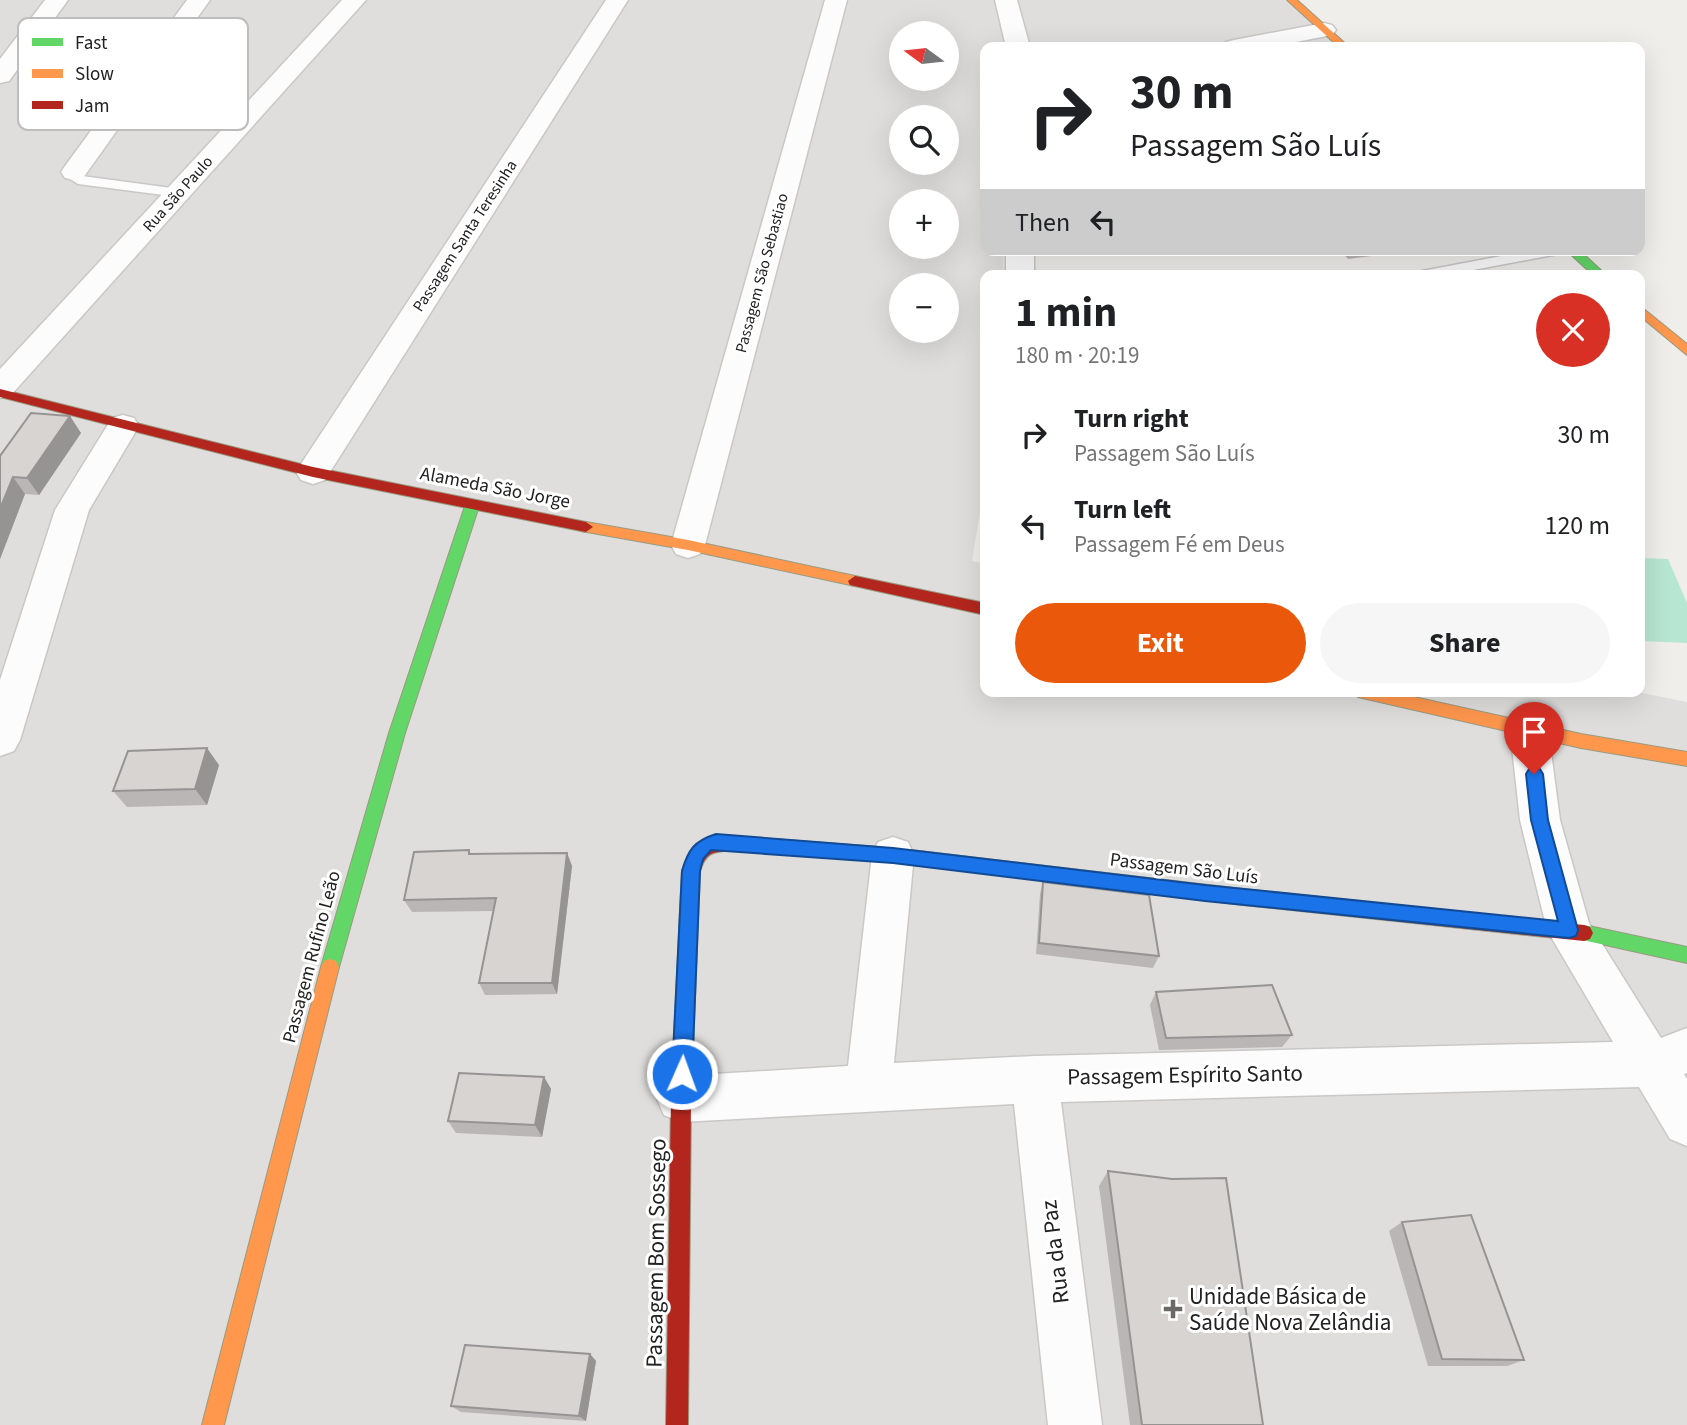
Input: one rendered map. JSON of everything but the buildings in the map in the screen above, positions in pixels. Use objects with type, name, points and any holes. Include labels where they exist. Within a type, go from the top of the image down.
[{"type":"street","points":[[44,18],[57,0]]},
{"type":"street","points":[[186,18],[199,0]]},
{"type":"street","name":"Rua São Paulo","points":[[248,117],[355,0]]},
{"type":"street","name":"Passagem Santa Teresinha","points":[[313,472],[617,0]]},
{"type":"street","name":"Passagem São Sebastiao","points":[[688,545],[836,0]]},
{"type":"street","points":[[1006,0],[1009,3],[1017,42]]},
{"type":"street","points":[[1292,0],[1338,42]]},
{"type":"street","points":[[1260,42],[1324,30]]},
{"type":"street","points":[[0,76],[18,52]]},
{"type":"street","points":[[74,172],[105,130]]},
{"type":"street","name":"Rua São Paulo","points":[[0,391],[236,130]]},
{"type":"street","points":[[1579,256],[1594,270]]},
{"type":"street","points":[[1645,314],[1687,351]]},
{"type":"street","name":"Alameda São Jorge","points":[[0,391],[122,426],[313,472],[472,506],[688,545],[980,607]]},
{"type":"street","points":[[0,740],[72,510],[122,426]]},
{"type":"street","name":"Passagem Rufino Leão","points":[[212,1425],[332,956],[426,634],[472,506]]},
{"type":"street","points":[[1385,697],[1529,729],[1687,759]]},
{"type":"street","points":[[1529,729],[1540,820],[1569,930],[1670,1057],[1687,1122]]},
{"type":"street","name":"Passagem São Luís","points":[[691,871],[696,855],[705,845],[716,842],[893,855],[1205,893],[1569,930],[1687,956]]},
{"type":"street","points":[[869,1086],[893,855]]},
{"type":"street","name":"Passagem Bom Sossego","points":[[677,1425],[681,1099],[691,871]]},
{"type":"street","name":"Passagem Espírito Santo","points":[[681,1099],[869,1086],[1670,1057]]},
{"type":"street","name":"Rua da Paz","points":[[1035,1079],[1075,1425]]},
{"type":"lane","points":[[74,172],[74,177],[78,180],[179,193]]},
{"type":"lane","points":[[1449,270],[1525,256]]},
{"type":"shaded area","points":[[0,0],[1285,0],[1333,42],[980,42],[980,256],[1003,256],[1004,270],[980,270],[980,512],[972,561],[980,563],[980,697],[1645,697],[1645,694],[1687,702],[1687,1425],[0,1425]]},
{"type":"green space","points":[[1645,558],[1668,559],[1687,603],[1687,643],[1645,641]]},
{"type":"traffic: fast","points":[[1579,256],[1594,270]]},
{"type":"traffic: fast","points":[[330,967],[397,733],[472,506]]},
{"type":"traffic: fast","points":[[731,843],[893,855],[1243,897]]},
{"type":"traffic: fast","points":[[1584,933],[1687,955]]},
{"type":"traffic: slow","points":[[1292,0],[1338,42]]},
{"type":"traffic: slow","points":[[1645,314],[1687,351]]},
{"type":"traffic: slow","points":[[586,527],[688,545],[855,581]]},
{"type":"traffic: slow","points":[[1385,697],[1581,741],[1687,759]]},
{"type":"traffic: slow","points":[[213,1425],[330,967]]},
{"type":"traffic: jam","points":[[0,393],[313,472],[586,527]]},
{"type":"traffic: jam","points":[[855,581],[980,608]]},
{"type":"traffic: jam","points":[[677,1425],[681,1099],[691,871],[700,852],[705,848],[716,843],[731,843]]},
{"type":"traffic: jam","points":[[1243,897],[1584,933]]},
{"type":"place","name":"Unidade Básica de Saúde Nova Zelândia","points":[[1173,1309]]},
{"type":"route","points":[[682,1074],[691,871],[696,855],[705,845],[716,842],[893,855],[1205,893],[1569,930],[1540,820],[1534,774]]}]
